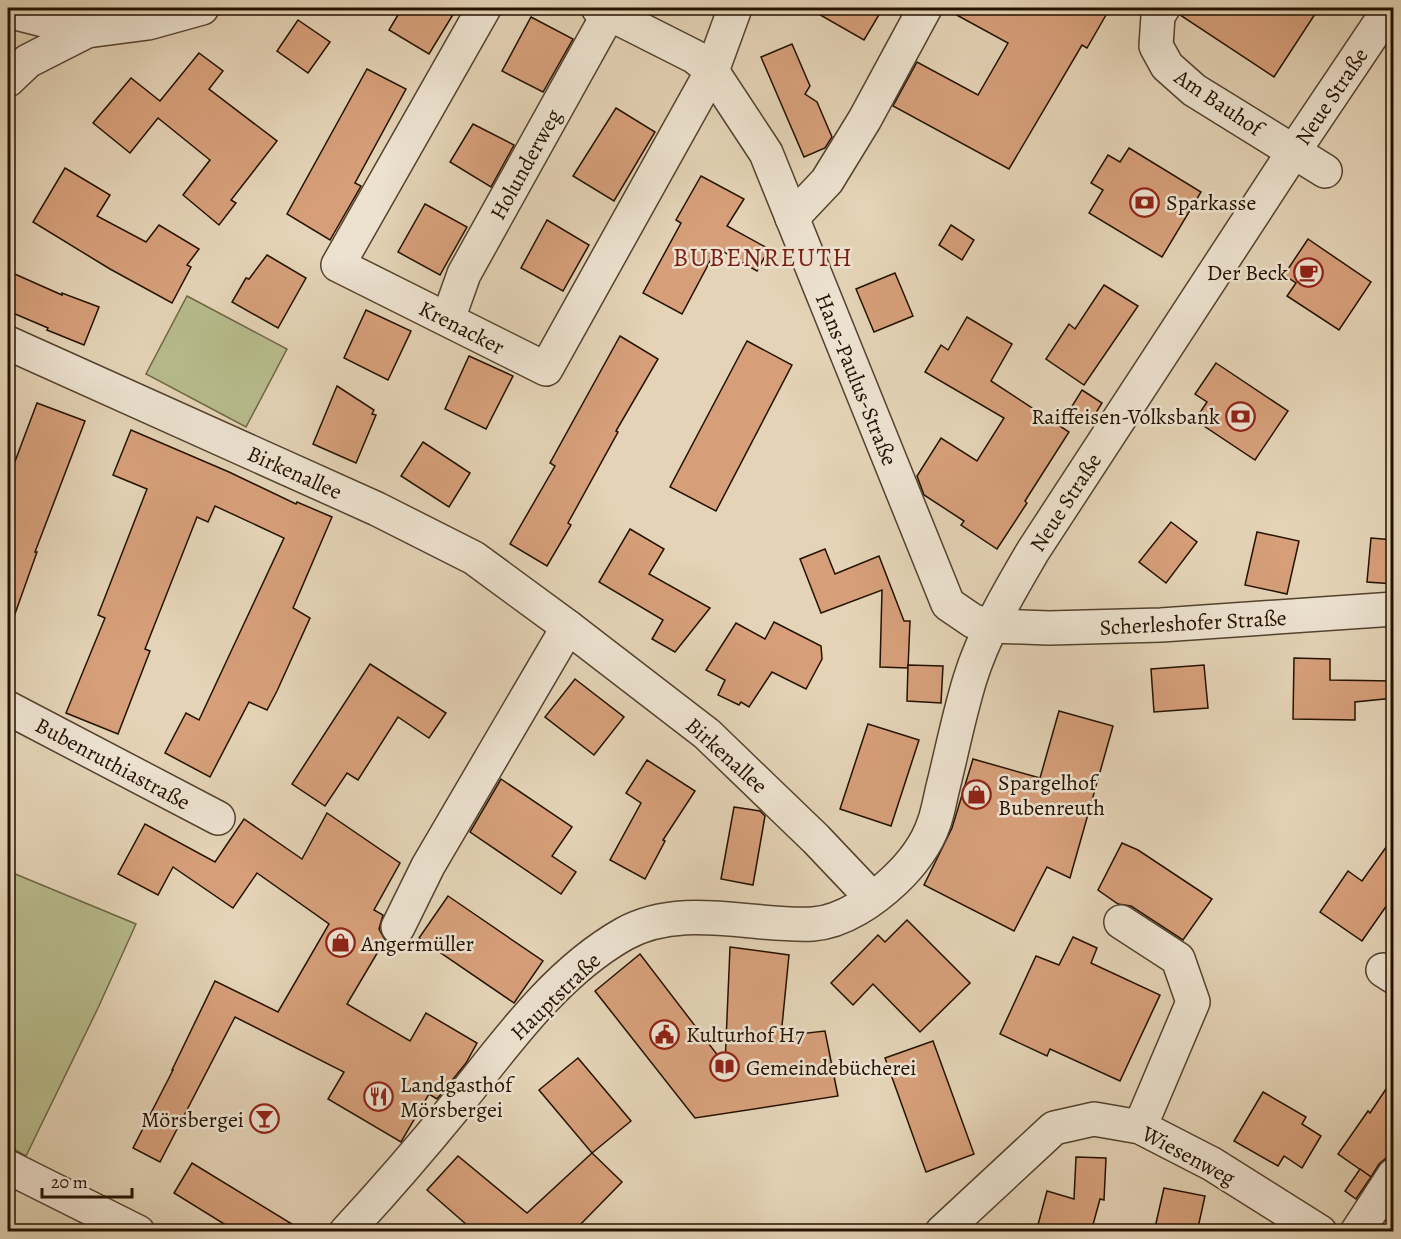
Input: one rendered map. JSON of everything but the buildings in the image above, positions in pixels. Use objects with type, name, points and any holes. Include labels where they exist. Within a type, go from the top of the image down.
[{"type":"street","points":[[8,80],[28,61],[87,31],[148,23],[202,8]]},
{"type":"street","name":"Krenacker","points":[[484,8],[338,265],[546,369],[712,71]]},
{"type":"street","points":[[712,71],[735,8]]},
{"type":"street","points":[[792,218],[827,181],[865,119],[925,8]]},
{"type":"street","name":"Am Bauhof","points":[[1163,8],[1158,16],[1156,46],[1167,66],[1194,90],[1325,171]]},
{"type":"street","name":"Neue Straße","points":[[872,898],[895,880],[915,859],[933,825],[971,677],[992,626],[1033,551],[1390,8]]},
{"type":"street","name":"Holunderweg","points":[[447,319],[464,274],[604,10]]},
{"type":"street","name":"Hans-Paulus-Straße","points":[[604,10],[695,57],[712,71],[766,153],[948,604],[973,621],[992,626]]},
{"type":"street","points":[[8,11],[87,31]]},
{"type":"street","name":"Birkenallee","points":[[8,343],[377,509],[474,558],[707,734],[816,839],[872,898]]},
{"type":"street","name":"Scherleshofer Straße","points":[[992,626],[1049,628],[1161,625],[1394,609]]},
{"type":"street","points":[[398,927],[428,866],[568,627]]},
{"type":"street","name":"Bubenruthiastraße","points":[[8,708],[218,818]]},
{"type":"street","name":"Hauptstraße","points":[[346,1232],[433,1134],[513,1034],[544,1000],[580,965],[625,933],[658,922],[696,917],[814,924],[838,918],[872,898]]},
{"type":"street","points":[[1121,922],[1178,959],[1193,1002],[1140,1127]]},
{"type":"street","name":"Wiesenweg","points":[[942,1232],[1054,1128],[1094,1119],[1140,1127],[1212,1164],[1320,1232]]},
{"type":"street","points":[[8,1167],[138,1232]]},
{"type":"street","points":[[1357,1232],[1394,1175]]},
{"type":"green space","points":[[187,296],[287,349],[246,427],[146,374]]},
{"type":"green space","points":[[8,871],[136,924],[26,1156],[8,1146]]},
{"type":"place","name":"Sparkasse","points":[[1145,202]]},
{"type":"place","name":"Der Beck","points":[[1309,272]]},
{"type":"place","name":"Raiffeisen-Volksbank","points":[[1241,416]]},
{"type":"place","name":"Spargelhof Bubenreuth","points":[[977,795]]},
{"type":"place","name":"Angermüller","points":[[340,943]]},
{"type":"place","name":"Kulturhof H7","points":[[665,1034]]},
{"type":"place","name":"Gemeindebücherei","points":[[725,1067]]},
{"type":"place","name":"Landgasthof Mörsbergei","points":[[379,1097]]},
{"type":"place","name":"Mörsbergei","points":[[265,1119]]},
{"type":"district","name":"BUBENREUTH","points":[[763,257]]}]
